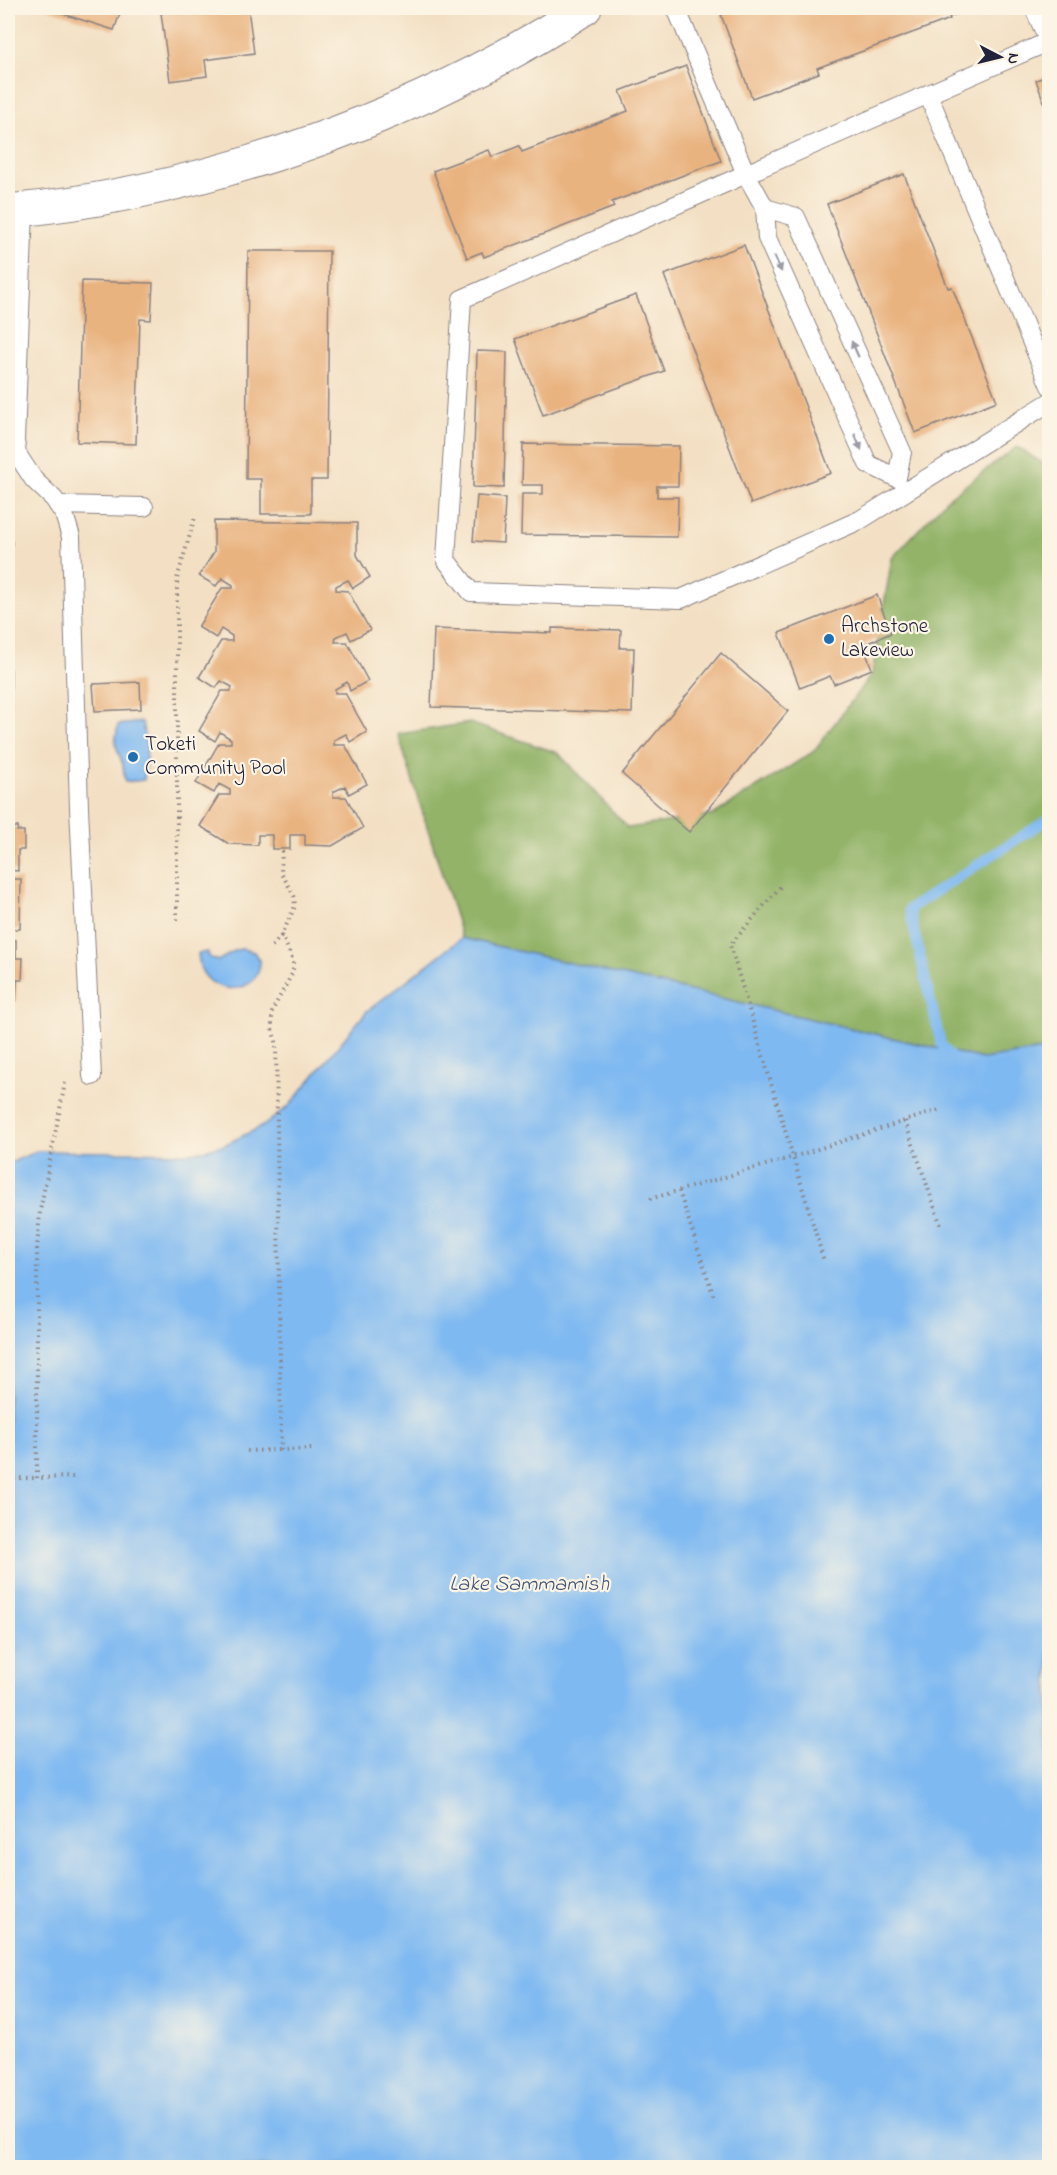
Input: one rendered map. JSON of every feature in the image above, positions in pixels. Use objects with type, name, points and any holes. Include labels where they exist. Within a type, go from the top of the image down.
[{"type":"main road","points":[[16,210],[135,193],[251,162],[346,129],[465,75],[534,40],[581,9]]},
{"type":"lane","points":[[676,8],[746,174],[765,208],[767,238],[868,464],[901,485]]},
{"type":"lane","points":[[1034,8],[1049,41],[462,299],[446,560],[471,592],[681,599],[860,520],[901,485],[1050,402]]},
{"type":"lane","points":[[928,94],[1050,386]]},
{"type":"lane","points":[[765,208],[796,217],[902,452],[901,485]]},
{"type":"lane","points":[[16,210],[15,441],[17,454],[34,480],[54,498],[64,514],[71,537],[79,808],[92,1076]]},
{"type":"lane","points":[[58,505],[144,507]]},
{"type":"path","points":[[177,920],[177,579],[195,517]]},
{"type":"path","points":[[272,945],[282,935],[295,906],[294,896],[281,872],[282,851]]},
{"type":"path","points":[[780,887],[730,945],[824,1261]]},
{"type":"path","points":[[281,1450],[276,1042],[272,1029],[272,1011],[293,972],[294,961],[282,935]]},
{"type":"path","points":[[37,1478],[37,1249],[40,1210],[66,1076],[92,1076]]},
{"type":"path","points":[[650,1199],[793,1157],[939,1110]]},
{"type":"path","points":[[905,1121],[941,1227]]},
{"type":"path","points":[[679,1191],[714,1297]]},
{"type":"path","points":[[247,1451],[312,1449]]},
{"type":"path","points":[[8,1478],[74,1478]]},
{"type":"green space","points":[[1017,447],[1049,467],[1049,1049],[983,1059],[462,938],[398,734],[470,723],[558,753],[628,828],[713,815],[813,752],[872,674],[892,558],[947,499]]},
{"type":"water","name":"Toketi Community Pool","points":[[142,722],[147,749],[144,780],[125,782],[123,765],[115,743],[118,725]]},
{"type":"water","name":"Lake Sammamish","points":[[462,938],[983,1059],[1049,1049],[1049,2167],[8,2167],[8,1164],[37,1151],[192,1153],[224,1145],[263,1126],[289,1106],[367,1011]]},
{"type":"water","points":[[242,949],[254,952],[260,962],[258,973],[244,986],[225,988],[207,978],[201,969],[198,954],[208,952],[209,957],[218,961]]},
{"type":"building","points":[[44,8],[122,8],[114,30]]},
{"type":"building","points":[[204,8],[248,8],[254,53],[205,60],[207,76],[170,81],[161,13]]},
{"type":"building","points":[[740,8],[973,8],[949,17],[950,19],[817,68],[819,73],[752,98],[721,15]]},
{"type":"building","points":[[686,66],[721,161],[612,202],[614,207],[484,257],[482,252],[467,258],[433,171],[489,150],[492,157],[519,146],[522,152],[628,111],[620,91]]},
{"type":"building","points":[[1050,75],[1050,117],[1049,117],[1036,80]]},
{"type":"building","points":[[904,174],[948,288],[952,287],[997,401],[915,433],[827,204]]},
{"type":"building","points":[[744,245],[831,473],[751,504],[664,275]]},
{"type":"building","points":[[248,251],[329,251],[327,480],[311,480],[311,514],[261,514],[261,479],[246,479]]},
{"type":"building","points":[[82,281],[153,283],[151,320],[140,319],[136,444],[77,442]]},
{"type":"building","points":[[636,295],[664,371],[543,415],[515,339]]},
{"type":"building","points":[[477,351],[507,352],[504,488],[473,487]]},
{"type":"building","points":[[523,444],[679,446],[678,486],[657,486],[657,497],[678,497],[677,537],[521,535],[522,494],[543,494],[543,485],[522,485]]},
{"type":"building","points":[[477,496],[505,498],[503,543],[473,541]]},
{"type":"building","points":[[8,508],[10,508],[10,541],[12,541],[10,629],[8,629]]},
{"type":"building","points":[[214,521],[357,523],[357,555],[370,577],[353,588],[348,580],[336,586],[336,590],[348,591],[370,630],[351,640],[347,632],[336,637],[335,642],[347,642],[368,681],[350,691],[347,682],[335,689],[335,693],[345,693],[367,732],[350,742],[346,734],[334,740],[334,745],[345,745],[367,784],[349,794],[345,786],[333,792],[333,797],[346,797],[363,828],[332,846],[305,845],[305,835],[290,835],[290,849],[272,849],[272,835],[258,835],[258,845],[229,844],[200,826],[219,795],[230,795],[230,790],[219,784],[214,793],[196,783],[219,743],[231,743],[231,739],[220,732],[215,741],[199,731],[222,691],[231,691],[232,687],[221,681],[216,688],[199,677],[221,641],[232,641],[232,636],[221,629],[216,638],[198,627],[222,588],[233,588],[233,585],[222,578],[216,586],[199,576],[214,552]]},
{"type":"building","name":"Archstone Lakeview","points":[[877,595],[891,633],[863,645],[872,669],[834,684],[830,676],[800,688],[779,633]]},
{"type":"building","points":[[552,628],[621,630],[620,648],[634,648],[632,713],[431,707],[434,629],[552,633]]},
{"type":"building","points":[[721,653],[788,711],[689,832],[622,774]]},
{"type":"building","points":[[11,670],[10,739],[8,739],[8,671]]},
{"type":"building","points":[[140,682],[141,709],[95,711],[93,684]]},
{"type":"building","points":[[8,827],[18,827],[17,831],[24,831],[24,850],[18,850],[18,871],[8,870]]},
{"type":"building","points":[[8,879],[21,879],[20,929],[8,929]]},
{"type":"building","points":[[8,940],[16,940],[16,958],[23,958],[22,980],[17,980],[16,1001],[8,1000]]},
{"type":"waterway","points":[[953,1060],[941,1044],[909,909],[1050,818]]},
{"type":"place","name":"Archstone Lakeview","points":[[829,639]]},
{"type":"place","name":"Toketi Community Pool","points":[[133,757]]}]
